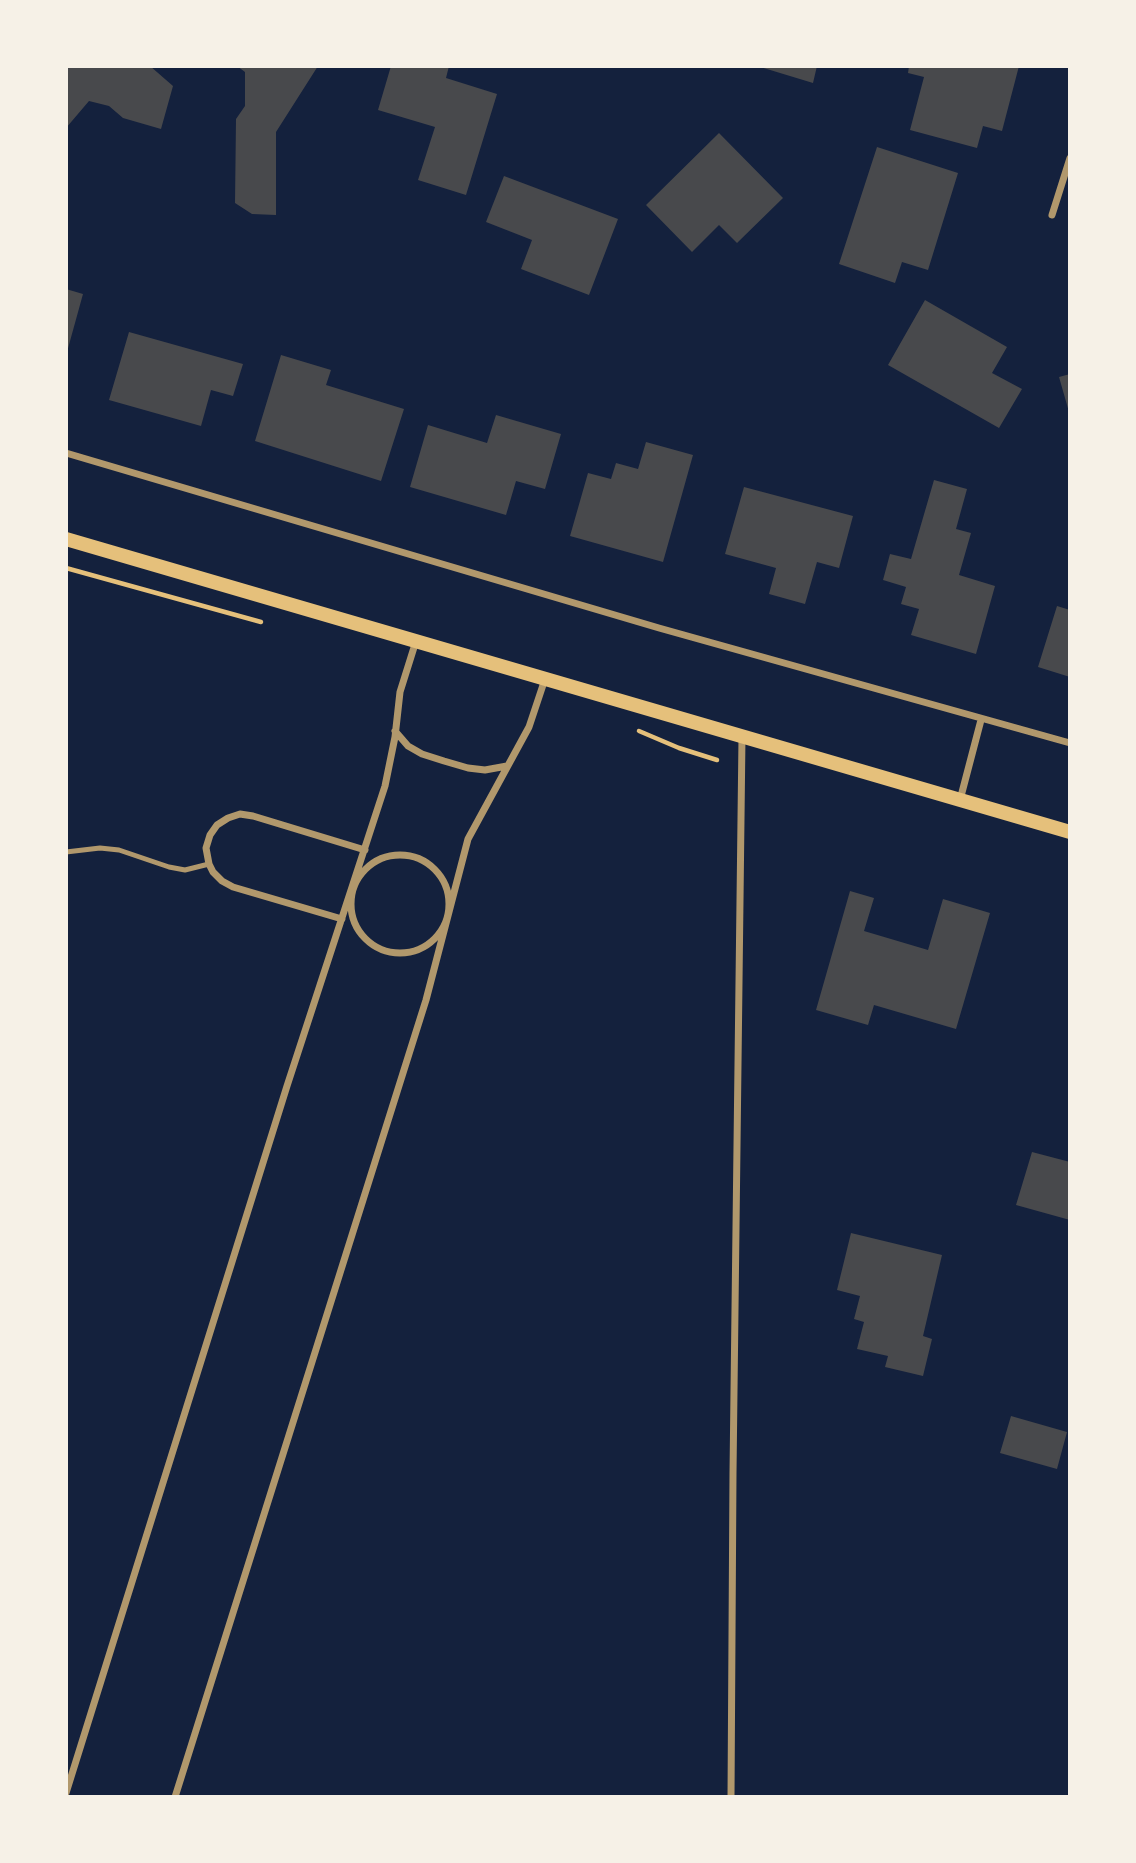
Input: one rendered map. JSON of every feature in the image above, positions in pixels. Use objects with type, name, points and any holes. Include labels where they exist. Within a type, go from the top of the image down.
[{"type":"main road","points":[[66,539],[1069,832]]},
{"type":"street","points":[[1052,215],[1069,158]]},
{"type":"street","points":[[66,453],[981,720],[1069,743]]},
{"type":"street","points":[[66,1793],[279,1112],[385,786],[400,692],[416,640]]},
{"type":"street","points":[[175,1797],[417,1027],[468,839],[529,727],[545,678]]},
{"type":"street","points":[[960,801],[981,720]]},
{"type":"street","points":[[395,730],[400,738],[422,754],[468,768],[485,770],[507,766]]},
{"type":"street","points":[[731,1797],[742,737]]},
{"type":"street","points":[[342,919],[233,887],[222,881],[209,864],[206,848],[210,835],[217,825],[240,814],[365,850]]},
{"type":"street","points":[[384,856],[416,856],[430,864],[441,876],[448,891],[450,907],[446,923],[437,937],[424,947],[408,953],[392,953],[376,947],[363,937],[354,923],[350,907],[351,890],[364,870],[384,856]]},
{"type":"lane","points":[[66,852],[100,848],[118,850],[185,870],[209,864]]},
{"type":"building","points":[[66,66],[150,66],[173,86],[161,129],[123,118],[109,106],[89,101],[66,128]]},
{"type":"building","points":[[237,66],[318,66],[276,132],[276,215],[252,214],[235,203],[236,119],[245,106],[245,72]]},
{"type":"building","points":[[391,66],[449,66],[446,78],[497,94],[466,195],[418,180],[435,127],[378,110]]},
{"type":"building","points":[[757,66],[817,66],[813,83]]},
{"type":"building","points":[[909,66],[1019,66],[1002,131],[983,126],[977,148],[910,130],[924,77],[908,73]]},
{"type":"building","points":[[719,133],[783,198],[737,243],[719,225],[692,252],[646,205]]},
{"type":"building","points":[[877,147],[958,173],[928,270],[902,262],[895,283],[839,264]]},
{"type":"building","points":[[504,176],[618,219],[589,295],[521,269],[532,240],[486,222]]},
{"type":"building","points":[[66,289],[83,294],[67,352],[66,352]]},
{"type":"building","points":[[925,300],[1007,347],[992,373],[1022,389],[999,428],[888,365]]},
{"type":"building","points":[[129,332],[243,364],[233,396],[211,390],[201,426],[109,400]]},
{"type":"building","points":[[281,355],[331,370],[326,385],[404,409],[381,481],[255,441]]},
{"type":"building","points":[[1070,374],[1070,412],[1069,412],[1059,377]]},
{"type":"building","points":[[496,415],[561,434],[545,489],[516,481],[506,515],[410,487],[428,425],[487,443]]},
{"type":"building","points":[[646,442],[693,455],[663,562],[570,536],[588,473],[611,479],[616,463],[638,469]]},
{"type":"building","points":[[934,480],[967,489],[956,529],[971,533],[959,575],[995,586],[976,654],[911,635],[919,609],[901,604],[906,587],[883,580],[890,554],[911,559]]},
{"type":"building","points":[[744,487],[853,516],[839,568],[817,562],[805,604],[769,594],[776,568],[725,554]]},
{"type":"building","points":[[1057,606],[1070,610],[1070,677],[1038,667]]},
{"type":"building","points":[[850,891],[874,898],[864,931],[928,950],[943,899],[990,913],[956,1029],[874,1005],[868,1025],[816,1010]]},
{"type":"building","points":[[1032,1152],[1070,1162],[1070,1220],[1016,1205]]},
{"type":"building","points":[[851,1233],[942,1255],[923,1336],[932,1339],[923,1376],[885,1367],[888,1356],[857,1349],[864,1322],[854,1319],[860,1296],[837,1290]]},
{"type":"building","points":[[1011,1416],[1067,1432],[1057,1469],[1000,1453]]}]
